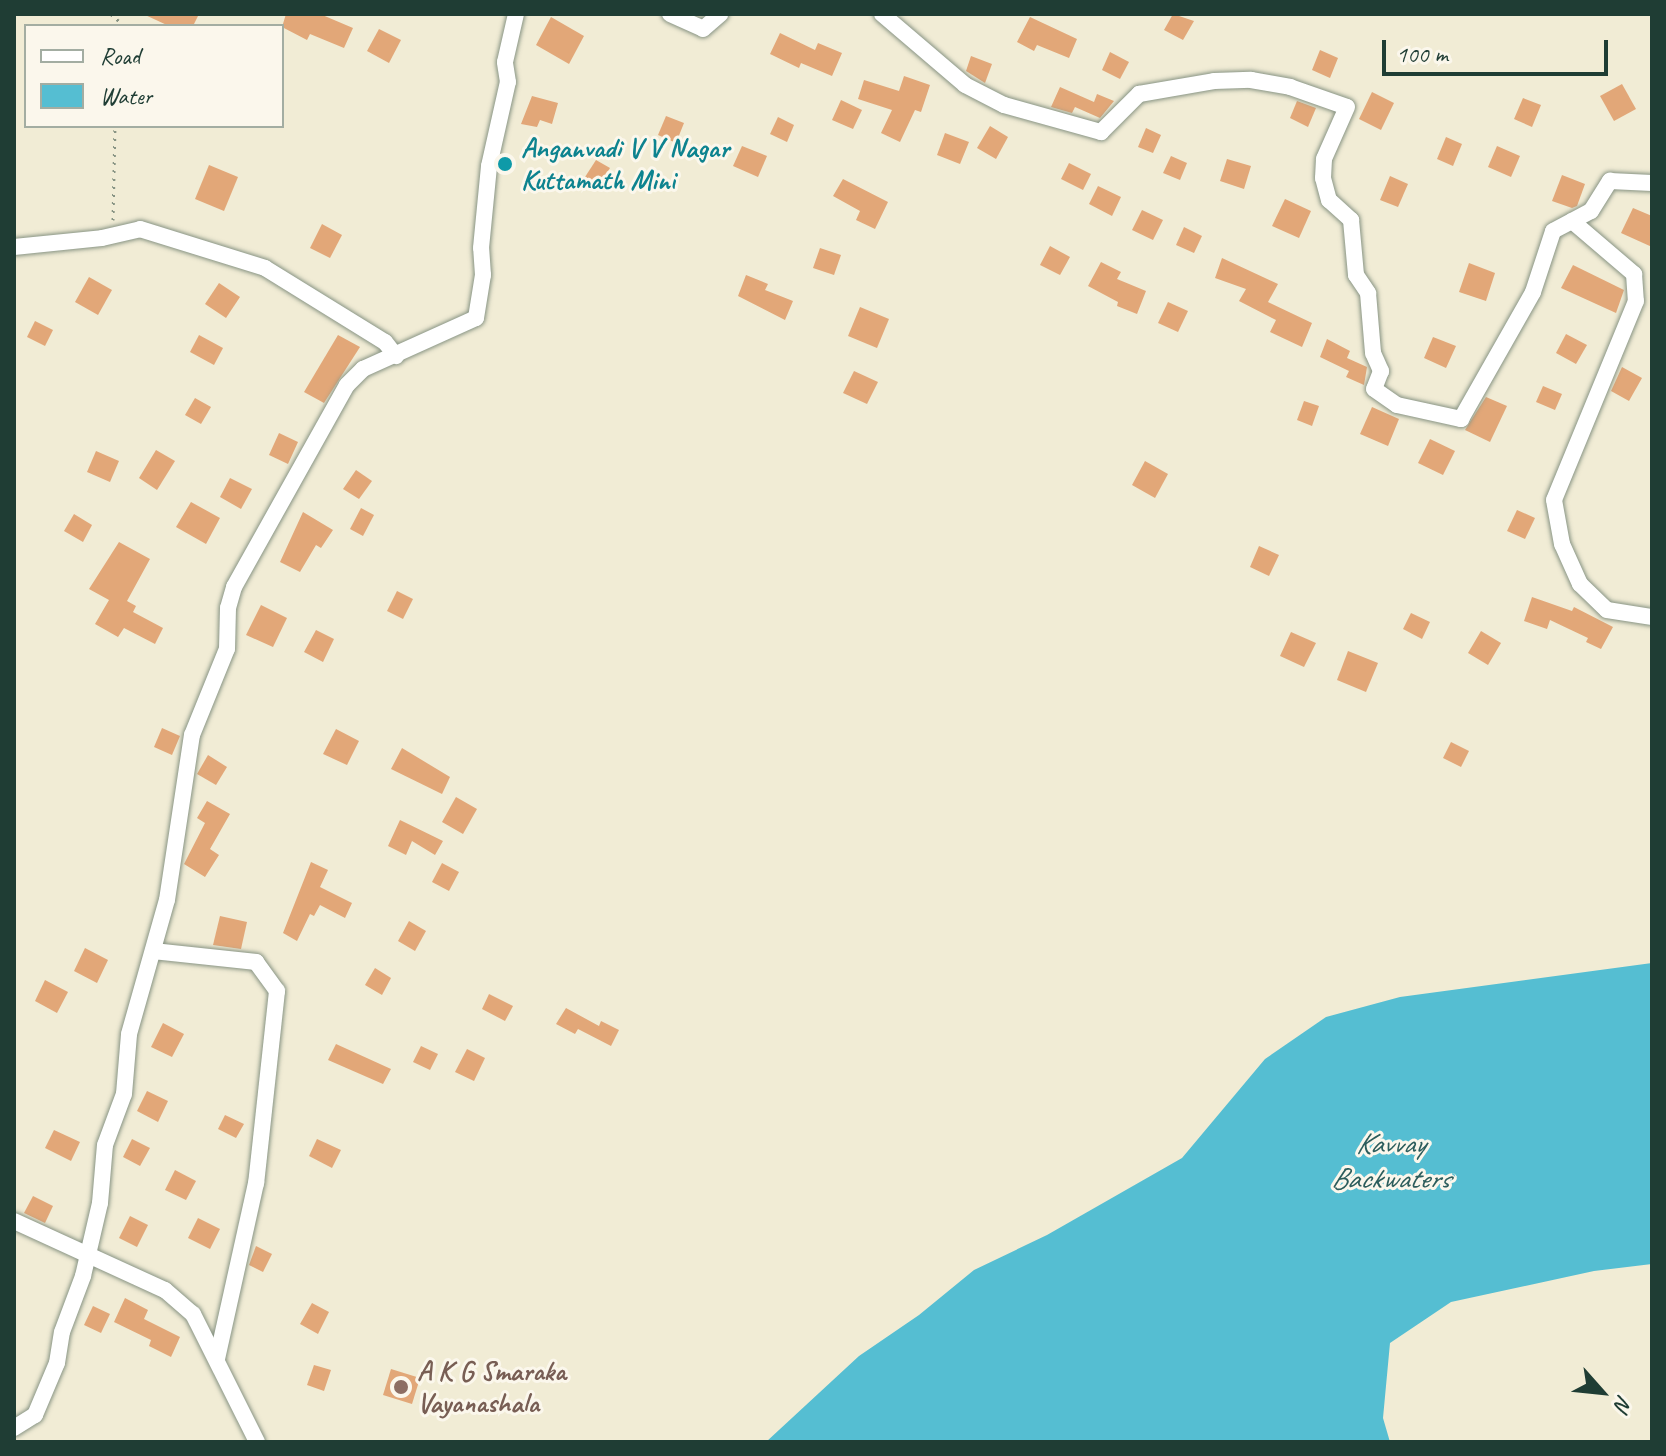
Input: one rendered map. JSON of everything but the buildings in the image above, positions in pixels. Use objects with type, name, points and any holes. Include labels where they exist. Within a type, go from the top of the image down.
[{"type":"street","points":[[14,1428],[35,1415],[57,1363],[62,1332],[88,1255],[100,1203],[105,1145],[124,1094],[129,1034],[172,878],[192,735],[227,649],[228,608],[234,587],[347,385],[363,369],[476,318],[483,275],[481,248],[489,166],[508,82],[505,62],[516,14]]},
{"type":"street","points":[[670,14],[703,29],[720,14]]},
{"type":"street","points":[[882,14],[965,85],[1004,105],[1101,132],[1139,94],[1214,81],[1251,80],[1290,87],[1347,107],[1324,159],[1323,178],[1329,200],[1351,220],[1356,275],[1368,293],[1373,353],[1381,371],[1374,389],[1397,405],[1461,419],[1533,292],[1553,231],[1591,211],[1610,181],[1652,183]]},
{"type":"street","points":[[1572,221],[1634,274],[1636,301],[1554,500],[1562,544],[1580,584],[1607,610],[1652,617]]},
{"type":"street","points":[[14,247],[140,229],[265,268],[385,342],[396,356]]},
{"type":"street","points":[[153,951],[256,962],[277,991],[256,1183],[217,1359]]},
{"type":"street","points":[[14,1221],[165,1290],[193,1314],[257,1442]]},
{"type":"path","points":[[114,235],[115,128]]},
{"type":"water","name":"Kavvay Backwaters","points":[[1652,963],[1652,1264],[1594,1271],[1451,1302],[1390,1343],[1383,1418],[1390,1442],[766,1442],[859,1356],[919,1315],[974,1270],[1047,1235],[1182,1158],[1265,1059],[1326,1017],[1400,997]]},
{"type":"place","name":"Anganvadi V V Nagar Kuttamath Mini","points":[[505,164]]},
{"type":"place","name":"A K G Smaraka Vayanashala","points":[[401,1387]]}]
